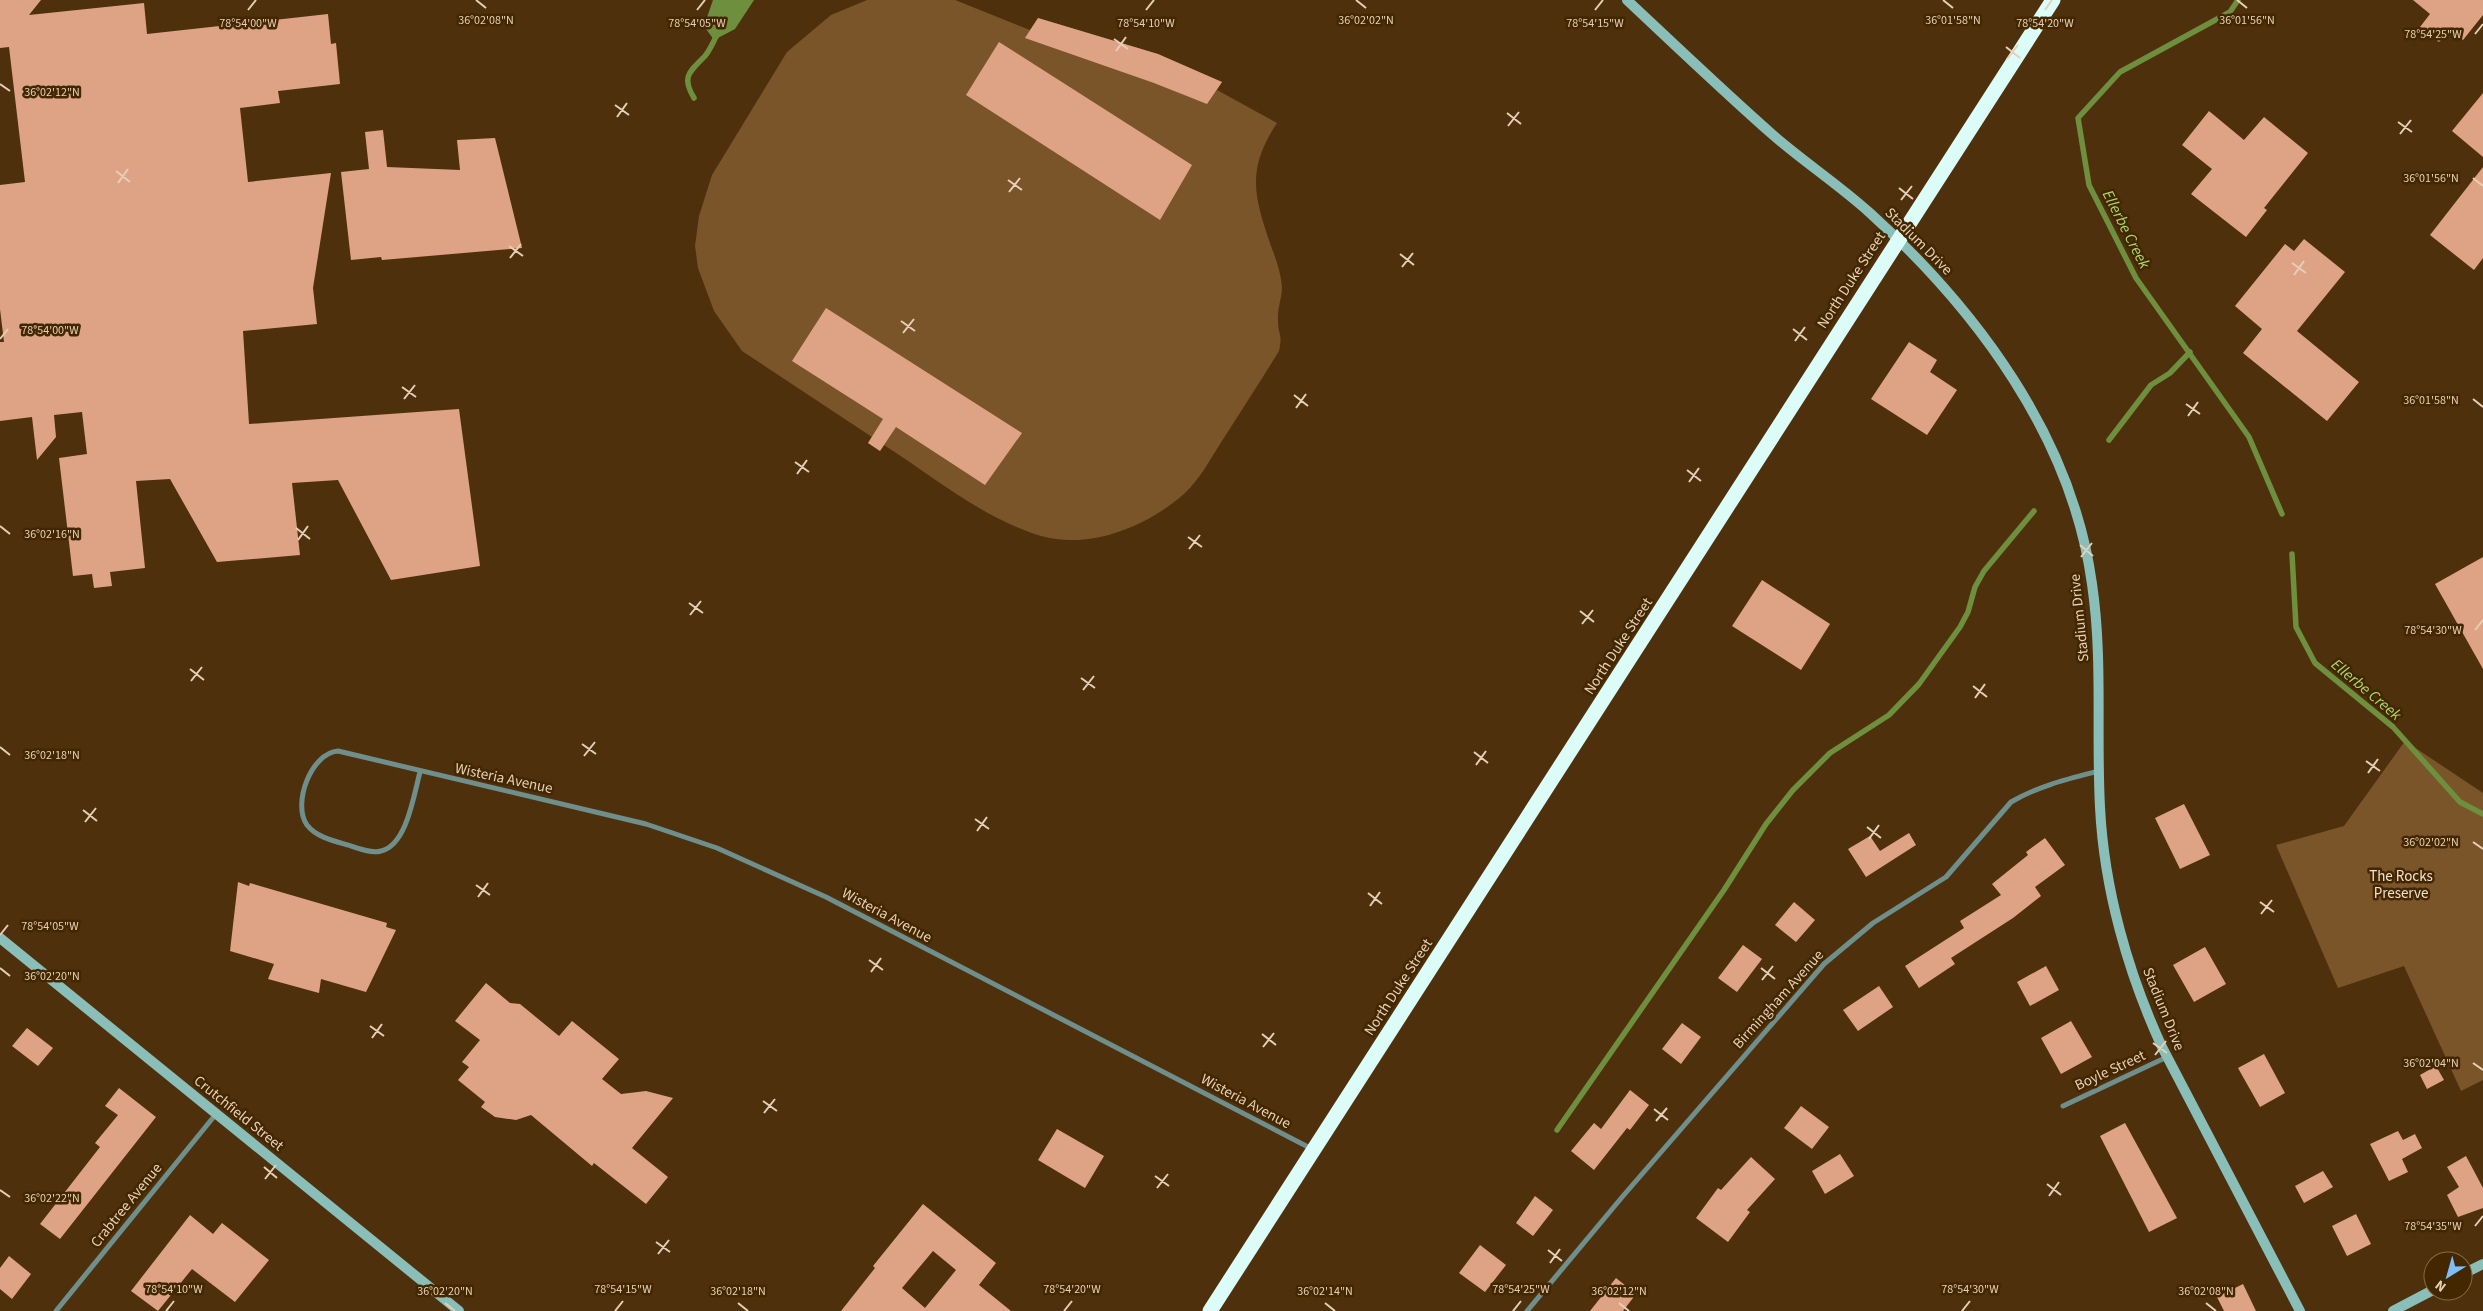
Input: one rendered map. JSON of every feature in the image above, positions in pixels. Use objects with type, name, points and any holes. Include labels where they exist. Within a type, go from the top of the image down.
[{"type":"highway","name":"North Duke Street","points":[[1210,1311],[2053,0]]},
{"type":"street","name":"Stadium Drive","points":[[1627,0],[1774,136],[1867,210],[1898,240],[1950,294],[2005,368],[2034,415],[2064,479],[2083,539],[2094,599],[2099,636],[2100,809],[2104,849],[2118,922],[2150,1020],[2167,1057],[2300,1311]]},
{"type":"street","name":"Wisteria Avenue","points":[[420,772],[402,833],[390,847],[381,852],[360,849],[324,837],[306,824],[303,804],[306,787],[317,762],[327,754],[347,752],[420,772],[566,804],[646,824],[717,848],[770,870],[826,897],[1314,1150]]},
{"type":"street","name":"Birmingham Avenue","points":[[1527,1311],[1623,1196],[1824,964],[1872,923],[1946,877],[2011,802],[2025,794],[2064,780],[2099,771]]},
{"type":"street","name":"Crutchfield Street","points":[[0,938],[458,1311]]},
{"type":"street","name":"Boyle Street","points":[[2063,1106],[2167,1057]]},
{"type":"street","name":"Crabtree Avenue","points":[[56,1311],[216,1114]]},
{"type":"street","points":[[2393,1311],[2423,1295]]},
{"type":"green space","points":[[867,0],[955,0],[1030,30],[1038,18],[1158,54],[1222,82],[1217,90],[1277,123],[1261,155],[1256,183],[1260,212],[1278,266],[1281,282],[1282,291],[1278,317],[1279,351],[1195,482],[1185,493],[1154,516],[1118,532],[1079,540],[1060,540],[1020,529],[979,508],[884,445],[880,451],[868,443],[872,437],[742,351],[714,311],[698,268],[695,246],[699,216],[712,175],[787,52],[831,15]]},
{"type":"green space","name":"The Rocks Preserve","points":[[2405,741],[2483,793],[2483,1080],[2461,1091],[2404,966],[2338,988],[2276,845],[2344,826]]},
{"type":"shaded area","points":[[713,0],[754,0],[735,29],[714,40],[704,26]]},
{"type":"building","points":[[0,0],[41,0],[29,15],[144,3],[147,34],[328,14],[331,44],[336,43],[340,84],[278,91],[280,103],[240,108],[248,182],[331,173],[313,288],[317,324],[243,331],[249,424],[459,409],[480,566],[391,580],[338,480],[292,483],[300,555],[217,562],[170,479],[136,481],[145,568],[110,572],[112,586],[94,588],[92,574],[73,576],[59,458],[87,454],[82,412],[54,415],[56,437],[37,460],[32,417],[0,421],[0,342],[4,342],[0,309],[0,185],[25,182],[9,47],[0,48]]},
{"type":"building","points":[[2413,0],[2483,0],[2483,15],[2463,40],[2450,30],[2439,42],[2420,27],[2430,14]]},
{"type":"building","points":[[1038,18],[1158,54],[1222,82],[1207,104],[1154,83],[1025,38]]},
{"type":"building","points":[[999,42],[1192,165],[1160,220],[966,95]]},
{"type":"building","points":[[2483,93],[2483,157],[2452,131]]},
{"type":"building","points":[[2209,111],[2244,140],[2264,117],[2308,153],[2264,208],[2267,210],[2246,237],[2191,194],[2212,169],[2182,145]]},
{"type":"building","points":[[383,130],[387,167],[460,170],[457,140],[495,138],[522,248],[382,260],[381,257],[351,260],[341,172],[369,169],[365,132]]},
{"type":"building","points":[[2483,167],[2483,258],[2474,270],[2430,235]]},
{"type":"building","points":[[2304,239],[2345,272],[2297,331],[2359,382],[2327,421],[2243,353],[2262,329],[2235,306],[2285,244],[2294,251]]},
{"type":"building","points":[[826,308],[1022,433],[985,485],[896,427],[880,451],[868,443],[883,419],[792,361]]},
{"type":"building","points":[[1909,342],[1937,360],[1930,372],[1957,390],[1927,435],[1871,399]]},
{"type":"building","points":[[2483,557],[2483,669],[2435,584]]},
{"type":"building","points":[[1762,580],[1830,624],[1801,670],[1732,626]]},
{"type":"building","points":[[2184,804],[2210,855],[2180,869],[2155,818]]},
{"type":"building","points":[[1909,833],[1916,845],[1866,877],[1848,849],[1870,836],[1880,851]]},
{"type":"building","points":[[2045,838],[2065,865],[2035,887],[2041,896],[2013,918],[1951,958],[1955,964],[1919,988],[1905,966],[1964,928],[1960,921],[2001,895],[1992,884],[2028,855],[2026,852]]},
{"type":"building","points":[[238,882],[249,886],[250,883],[387,923],[386,927],[396,930],[366,992],[321,979],[319,993],[268,979],[274,964],[230,951]]},
{"type":"building","points":[[1794,902],[1815,920],[1796,942],[1775,925]]},
{"type":"building","points":[[1743,945],[1762,959],[1737,992],[1718,978]]},
{"type":"building","points":[[2205,947],[2226,984],[2194,1002],[2173,965]]},
{"type":"building","points":[[2046,966],[2059,990],[2030,1006],[2017,982]]},
{"type":"building","points":[[486,983],[510,1003],[520,1004],[559,1036],[572,1021],[619,1059],[602,1079],[621,1094],[646,1091],[673,1098],[632,1148],[668,1177],[646,1204],[594,1163],[592,1166],[531,1115],[516,1120],[495,1117],[481,1107],[485,1102],[458,1080],[469,1067],[462,1062],[480,1040],[455,1021]]},
{"type":"building","points":[[1879,986],[1893,1007],[1858,1031],[1843,1010]]},
{"type":"building","points":[[2071,1021],[2092,1057],[2061,1074],[2041,1038]]},
{"type":"building","points":[[1682,1023],[1701,1037],[1681,1064],[1662,1049]]},
{"type":"building","points":[[27,1028],[53,1048],[38,1066],[12,1046]]},
{"type":"building","points":[[2264,1054],[2285,1093],[2260,1107],[2238,1068]]},
{"type":"building","points":[[2436,1066],[2444,1080],[2427,1089],[2420,1075]]},
{"type":"building","points":[[119,1088],[156,1117],[60,1239],[40,1224],[100,1147],[95,1143],[118,1115],[105,1106]]},
{"type":"building","points":[[1630,1090],[1649,1105],[1630,1130],[1627,1128],[1594,1170],[1571,1151],[1594,1123],[1601,1129]]},
{"type":"building","points":[[1801,1106],[1829,1127],[1812,1149],[1784,1128]]},
{"type":"building","points":[[2125,1123],[2177,1218],[2149,1232],[2100,1136]]},
{"type":"building","points":[[1057,1129],[1104,1156],[1085,1188],[1038,1160]]},
{"type":"building","points":[[2398,1131],[2403,1140],[2415,1134],[2422,1148],[2402,1159],[2408,1172],[2389,1181],[2370,1144]]},
{"type":"building","points":[[1840,1154],[1854,1176],[1825,1194],[1812,1171]]},
{"type":"building","points":[[2466,1156],[2483,1188],[2483,1208],[2458,1217],[2447,1195],[2459,1187],[2447,1167]]},
{"type":"building","points":[[1751,1157],[1775,1179],[1747,1210],[1750,1212],[1728,1242],[1696,1218],[1718,1188],[1721,1190]]},
{"type":"building","points":[[2323,1171],[2333,1187],[2304,1203],[2295,1186]]},
{"type":"building","points":[[1535,1196],[1553,1210],[1533,1236],[1516,1223]]},
{"type":"building","points":[[923,1204],[996,1263],[979,1285],[1011,1311],[841,1311],[875,1268],[873,1266]],"holes":[[[933,1251],[956,1270],[925,1308],[902,1288]]]},
{"type":"building","points":[[2356,1214],[2371,1244],[2347,1256],[2332,1226]]},
{"type":"building","points":[[190,1215],[213,1234],[222,1223],[269,1260],[235,1302],[192,1269],[158,1311],[131,1291]]},
{"type":"building","points":[[1480,1245],[1506,1265],[1485,1292],[1459,1273]]},
{"type":"building","points":[[9,1256],[31,1274],[12,1299],[0,1289],[0,1268]]},
{"type":"building","points":[[1616,1278],[1636,1294],[1623,1311],[1590,1311]]},
{"type":"building","points":[[2243,1284],[2256,1311],[2224,1311],[2217,1297]]},
{"type":"waterway","name":"Ellerbe Creek","points":[[2238,0],[2230,12],[2120,72],[2078,118],[2089,185],[2136,278],[2249,437],[2282,514]]},
{"type":"waterway","points":[[694,98],[688,85],[688,76],[707,53],[717,35]]},
{"type":"waterway","points":[[2109,440],[2151,385],[2170,373],[2190,352]]},
{"type":"waterway","points":[[1557,1130],[1724,890],[1766,824],[1793,790],[1830,753],[1889,715],[1919,684],[1960,627],[1968,612],[1975,587],[1984,571],[2034,511]]},
{"type":"waterway","name":"Ellerbe Creek","points":[[2292,554],[2296,627],[2315,663],[2393,727],[2460,802],[2483,814]]}]
